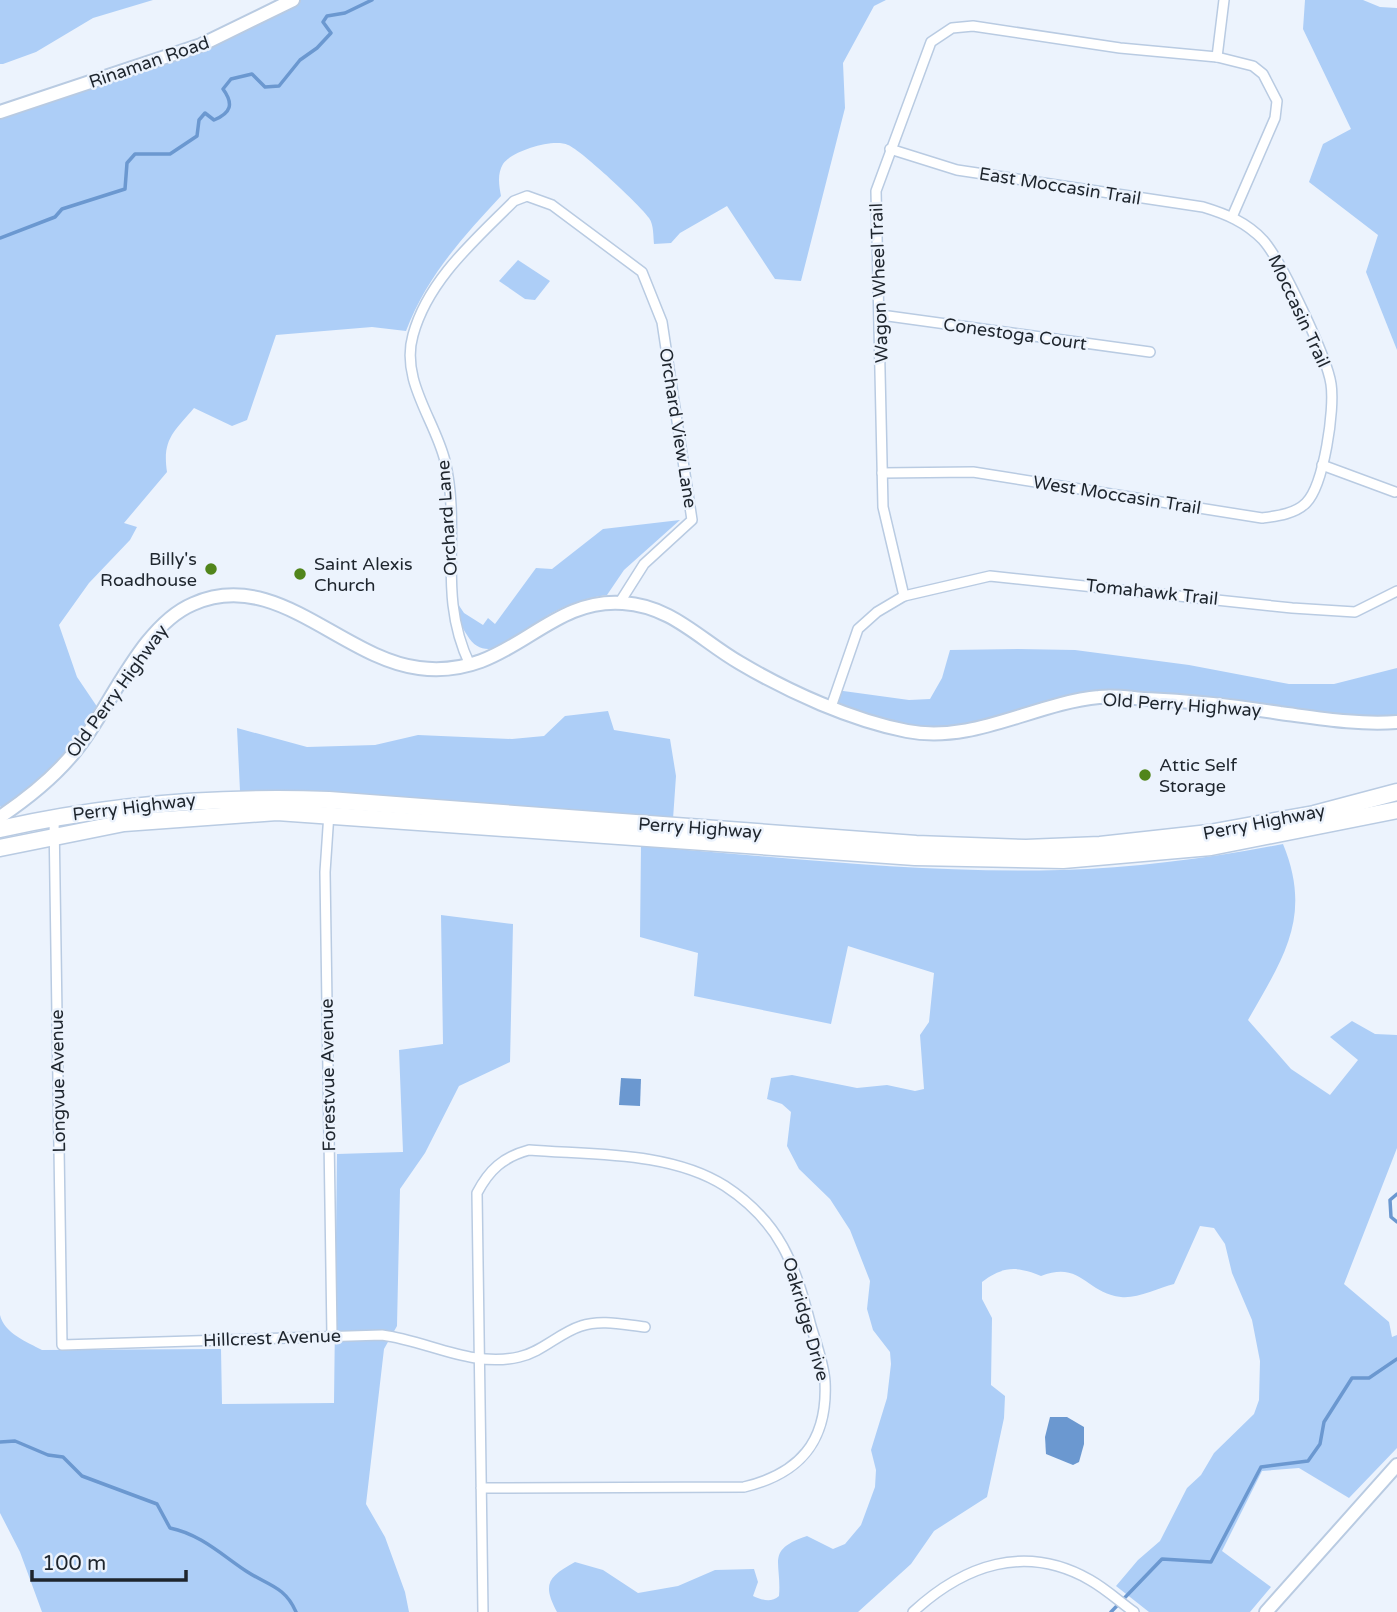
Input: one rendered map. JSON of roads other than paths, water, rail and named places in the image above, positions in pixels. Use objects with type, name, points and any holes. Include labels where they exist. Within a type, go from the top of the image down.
[{"type":"highway","name":"Perry Highway","points":[[0,830],[121,806],[181,800],[304,799],[940,846],[1063,847],[1137,842],[1244,828],[1397,792]]},
{"type":"highway","name":"Perry Highway","points":[[0,848],[124,823],[222,814],[329,813],[988,861],[1063,860],[1162,853],[1246,841],[1397,810]]},
{"type":"street","name":"Rinaman Road","points":[[0,112],[201,45],[293,0]]},
{"type":"street","points":[[1217,57],[1224,0]]},
{"type":"street","name":"Wagon Wheel Trail","points":[[904,596],[884,523],[876,191],[931,42],[952,28],[973,26],[1120,48],[1217,57],[1253,66],[1270,84],[1277,109],[1232,217]]},
{"type":"street","name":"East Moccasin Trail","points":[[890,149],[957,170],[1203,208],[1232,217]]},
{"type":"street","name":"Orchard Lane","points":[[470,665],[457,638],[451,605],[446,464],[437,434],[416,390],[410,349],[425,304],[444,274],[514,201],[533,196],[552,205],[642,272]]},
{"type":"street","name":"Moccasin Trail","points":[[1232,217],[1248,227],[1275,254],[1327,369],[1331,402],[1322,465]]},
{"type":"street","name":"Orchard View Lane","points":[[620,602],[644,564],[692,520],[662,322],[642,272]]},
{"type":"street","name":"Conestoga Court","points":[[881,315],[1150,352]]},
{"type":"street","points":[[1322,465],[1395,492]]},
{"type":"street","name":"West Moccasin Trail","points":[[882,473],[973,472],[1262,518],[1296,510],[1307,502],[1322,465]]},
{"type":"street","name":"Tomahawk Trail","points":[[904,596],[990,576],[1292,608],[1354,612],[1397,591]]},
{"type":"street","name":"Old Perry Highway","points":[[0,817],[39,789],[64,765],[89,733],[151,638],[174,615],[200,601],[230,595],[260,598],[293,610],[378,659],[432,670],[470,665],[499,656],[560,617],[582,607],[620,602],[671,614],[735,660],[783,687],[831,707],[906,731],[937,734],[967,731],[1100,697],[1169,700],[1333,720],[1397,722]]},
{"type":"street","points":[[831,707],[858,629],[877,612],[904,596]]},
{"type":"street","name":"Forestvue Avenue","points":[[329,813],[325,872],[332,1336]]},
{"type":"street","name":"Longvue Avenue","points":[[54,818],[62,1345]]},
{"type":"street","name":"Oakridge Drive","points":[[481,1488],[744,1487],[767,1482],[791,1469],[807,1454],[817,1436],[824,1408],[825,1380],[801,1289],[785,1246],[756,1208],[722,1184],[687,1167],[528,1150],[501,1161],[486,1175],[477,1192],[478,1360],[483,1612]]},
{"type":"street","points":[[478,1360],[519,1357],[581,1326],[606,1323],[645,1327]]},
{"type":"street","name":"Hillcrest Avenue","points":[[62,1345],[382,1335],[414,1339],[478,1360]]},
{"type":"street","points":[[1266,1612],[1397,1465]]},
{"type":"street","points":[[913,1612],[956,1578],[977,1569],[1015,1561],[1060,1566],[1091,1580],[1134,1612]]},
{"type":"waterway","points":[[0,238],[55,217],[62,209],[125,189],[127,163],[135,154],[170,154],[197,136],[199,120],[205,113],[214,120],[227,111],[229,99],[223,89],[231,79],[252,74],[265,87],[279,86],[300,60],[317,48],[331,33],[323,22],[327,16],[345,13],[372,0]]},
{"type":"waterway","points":[[1397,1194],[1390,1200],[1391,1217],[1397,1222]]},
{"type":"waterway","points":[[1111,1612],[1162,1559],[1211,1562],[1261,1467],[1308,1461],[1320,1444],[1324,1422],[1352,1378],[1369,1378],[1397,1359]]},
{"type":"waterway","points":[[0,1442],[15,1441],[48,1455],[63,1457],[82,1476],[157,1504],[170,1528],[201,1540],[275,1587],[292,1603],[296,1612]]},
{"type":"place","name":"Billy's Roadhouse","points":[[211,569]]},
{"type":"place","name":"Saint Alexis Church","points":[[300,574]]},
{"type":"place","name":"Attic Self Storage","points":[[1145,775]]}]
